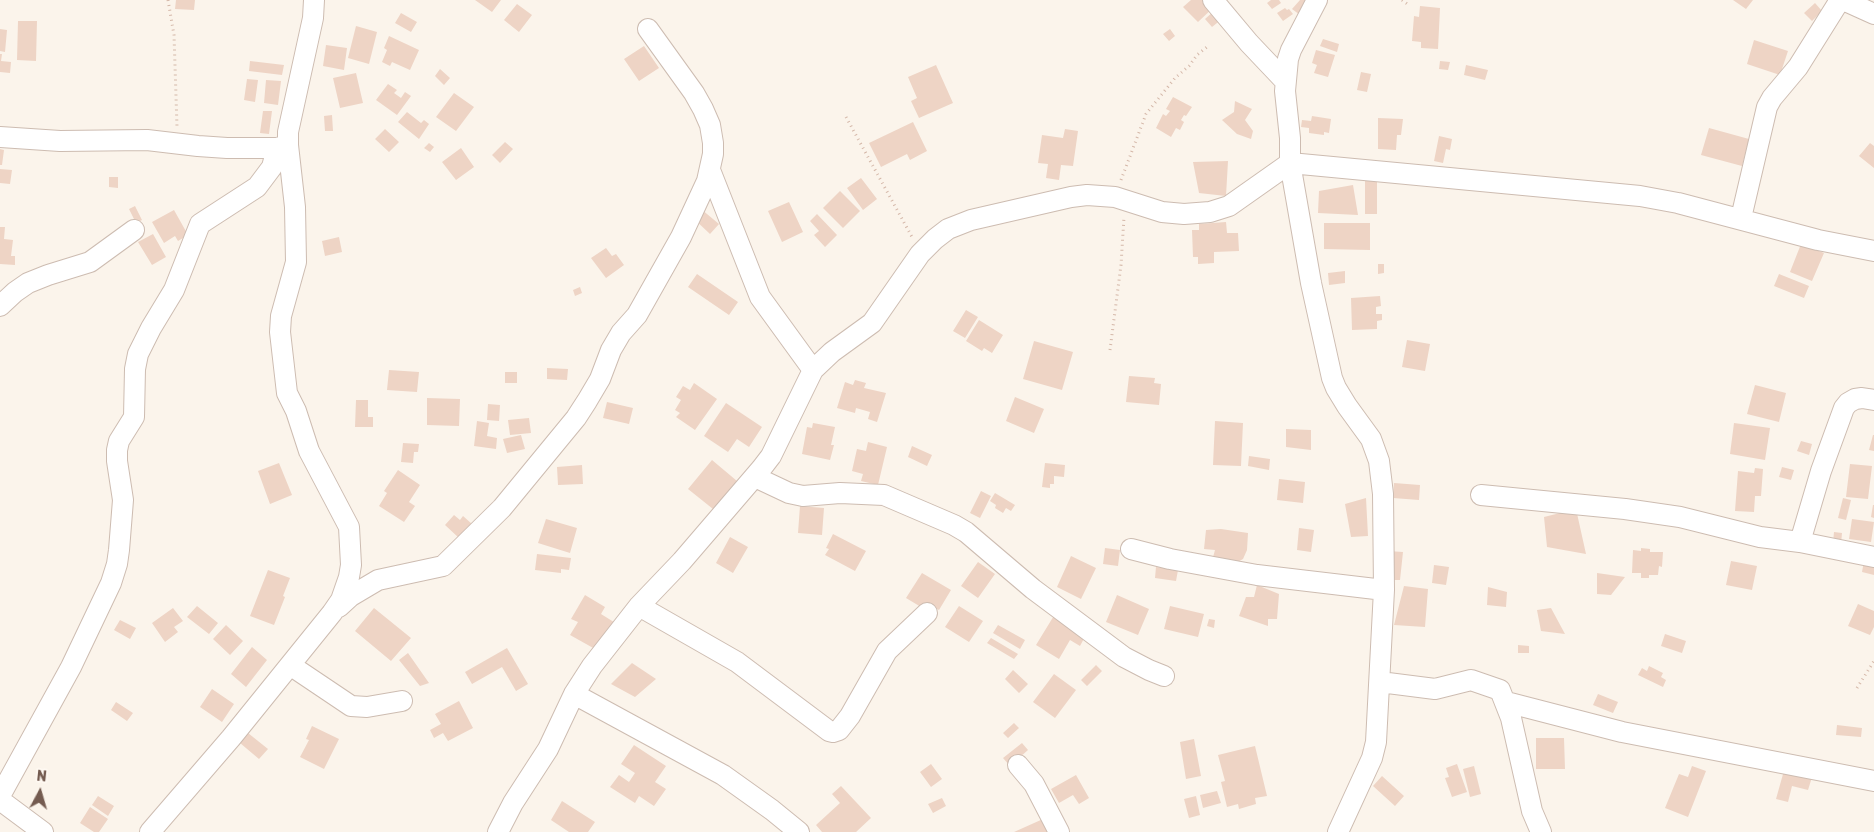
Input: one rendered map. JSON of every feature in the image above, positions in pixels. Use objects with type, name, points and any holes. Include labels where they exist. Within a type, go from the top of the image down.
[{"type":"street","points":[[0,796],[59,691],[113,577],[119,550],[122,500],[117,450],[119,441],[134,417],[135,369],[138,354],[174,290],[197,228],[204,220],[257,187],[272,167],[282,147],[312,24],[314,0]]},
{"type":"street","points":[[1213,0],[1249,44],[1285,81]]},
{"type":"street","points":[[1317,0],[1290,50],[1285,81],[1290,163],[1311,283],[1332,378],[1347,406],[1368,434],[1379,461],[1383,494],[1384,590],[1375,751],[1338,832]]},
{"type":"street","points":[[1741,218],[1767,107],[1776,92],[1798,67],[1842,0],[1874,14]]},
{"type":"street","points":[[332,613],[351,596],[378,580],[443,566],[502,508],[576,418],[600,379],[611,350],[637,315],[682,237],[710,170],[713,143],[710,126],[694,93],[648,29]]},
{"type":"street","points":[[0,137],[60,141],[146,140],[198,146],[282,147]]},
{"type":"street","points":[[150,832],[231,738],[332,613],[341,600],[349,577],[351,534],[346,519],[309,451],[296,412],[287,393],[280,324],[296,262],[295,207],[282,147]]},
{"type":"street","points":[[498,832],[513,803],[548,749],[574,694],[592,666],[639,606],[682,561],[755,477],[770,456],[813,370],[832,352],[872,323],[920,254],[942,233],[971,220],[1071,197],[1096,195],[1120,198],[1162,212],[1184,214],[1210,212],[1229,206],[1290,163],[1640,196],[1741,218],[1818,240],[1874,251]]},
{"type":"street","points":[[710,170],[760,297],[813,370]]},
{"type":"street","points":[[0,306],[28,283],[90,262],[134,230]]},
{"type":"street","points":[[1800,542],[1821,471],[1844,408],[1848,402],[1855,399],[1874,400]]},
{"type":"street","points":[[755,477],[790,493],[804,496],[840,493],[880,494],[954,525],[978,541],[1014,574],[1124,656],[1164,676]]},
{"type":"street","points":[[1481,495],[1625,509],[1680,517],[1760,537],[1800,542],[1874,557]]},
{"type":"street","points":[[1131,549],[1170,559],[1257,575],[1384,590]]},
{"type":"street","points":[[639,606],[737,662],[755,677],[833,732],[839,730],[850,716],[887,651],[927,613]]},
{"type":"street","points":[[290,665],[351,706],[367,707],[402,701]]},
{"type":"street","points":[[1380,682],[1435,689],[1476,680],[1500,690],[1506,702],[1532,811],[1541,832]]},
{"type":"street","points":[[574,694],[723,775],[799,832]]},
{"type":"street","points":[[1506,702],[1622,732],[1874,782]]},
{"type":"street","points":[[1018,765],[1034,784],[1059,832]]},
{"type":"street","points":[[0,800],[43,832]]},
{"type":"path","points":[[168,0],[174,35],[178,119],[176,143]]},
{"type":"path","points":[[1402,0],[1410,6]]},
{"type":"path","points":[[1110,350],[1121,265],[1120,198],[1146,114],[1175,78],[1207,47]]},
{"type":"path","points":[[846,118],[904,220],[920,254]]},
{"type":"path","points":[[1857,688],[1874,661]]},
{"type":"building","points":[[176,0],[195,0],[194,10],[175,9]]},
{"type":"building","points":[[475,0],[501,0],[492,12]]},
{"type":"building","points":[[1191,0],[1210,0],[1215,6],[1198,22],[1183,7]]},
{"type":"building","points":[[1271,0],[1279,0],[1281,3],[1272,9],[1267,3]]},
{"type":"building","points":[[1300,0],[1313,0],[1300,15],[1292,9]]},
{"type":"building","points":[[1733,0],[1753,0],[1746,9]]},
{"type":"building","points":[[1815,3],[1822,11],[1812,21],[1804,13]]},
{"type":"building","points":[[517,4],[532,15],[519,32],[504,20]]},
{"type":"building","points":[[1420,6],[1440,8],[1438,49],[1421,48],[1421,42],[1412,41],[1414,16],[1419,17]]},
{"type":"building","points":[[1285,8],[1289,9],[1293,14],[1283,21],[1277,13]]},
{"type":"building","points":[[1214,11],[1222,19],[1212,27],[1205,19]]},
{"type":"building","points":[[401,13],[417,22],[411,32],[395,23]]},
{"type":"building","points":[[18,21],[37,21],[36,61],[17,60]]},
{"type":"building","points":[[356,26],[377,32],[369,64],[348,58]]},
{"type":"building","points":[[0,29],[7,30],[5,52],[0,51]]},
{"type":"building","points":[[1170,29],[1175,36],[1169,41],[1163,34]]},
{"type":"building","points":[[389,36],[419,50],[410,70],[392,62],[390,66],[382,62],[387,50],[384,48]]},
{"type":"building","points":[[1323,39],[1339,44],[1337,52],[1320,46]]},
{"type":"building","points":[[1754,40],[1788,51],[1780,75],[1747,64]]},
{"type":"building","points":[[326,45],[347,48],[344,70],[323,66]]},
{"type":"building","points":[[644,46],[659,68],[639,81],[624,59]]},
{"type":"building","points":[[1316,50],[1335,55],[1328,77],[1314,73],[1317,65],[1312,63]]},
{"type":"building","points":[[0,54],[2,54],[1,61],[11,62],[10,73],[0,72]]},
{"type":"building","points":[[250,61],[284,65],[282,75],[249,71]]},
{"type":"building","points":[[1440,61],[1450,62],[1448,70],[1439,69]]},
{"type":"building","points":[[936,65],[953,103],[919,118],[911,101],[917,98],[908,77]]},
{"type":"building","points":[[1466,65],[1488,70],[1485,80],[1464,75]]},
{"type":"building","points":[[440,69],[450,78],[444,85],[435,76]]},
{"type":"building","points":[[1361,72],[1371,74],[1367,92],[1357,90]]},
{"type":"building","points":[[356,73],[363,103],[340,108],[333,78]]},
{"type":"building","points":[[247,79],[258,80],[255,102],[244,100]]},
{"type":"building","points":[[266,80],[281,81],[278,105],[264,103]]},
{"type":"building","points":[[388,84],[397,90],[394,93],[401,98],[405,92],[411,96],[397,115],[376,100]]},
{"type":"building","points":[[454,93],[474,107],[456,131],[436,117]]},
{"type":"building","points":[[1173,97],[1192,107],[1181,120],[1184,122],[1180,130],[1176,128],[1171,137],[1156,128],[1163,114],[1166,116],[1170,111],[1166,109]]},
{"type":"building","points":[[1235,101],[1252,109],[1245,120],[1253,131],[1251,139],[1237,134],[1222,120],[1234,112]]},
{"type":"building","points":[[263,111],[272,111],[269,134],[260,133]]},
{"type":"building","points":[[407,112],[421,123],[424,120],[429,124],[419,139],[398,122]]},
{"type":"building","points":[[332,115],[333,131],[325,131],[324,116]]},
{"type":"building","points":[[1312,116],[1331,119],[1329,133],[1324,132],[1324,135],[1309,133],[1309,128],[1301,127],[1302,120],[1311,121]]},
{"type":"building","points":[[1378,118],[1403,119],[1401,135],[1397,135],[1396,150],[1378,149]]},
{"type":"building","points":[[913,122],[927,151],[910,160],[907,154],[881,167],[869,143]]},
{"type":"building","points":[[1709,128],[1749,139],[1742,166],[1701,155]]},
{"type":"building","points":[[385,129],[399,142],[389,152],[375,139]]},
{"type":"building","points":[[1065,129],[1078,131],[1073,166],[1061,165],[1059,180],[1046,178],[1048,164],[1038,163],[1042,135],[1063,138]]},
{"type":"building","points":[[1439,136],[1452,139],[1450,150],[1446,149],[1443,163],[1434,161]]},
{"type":"building","points":[[505,142],[513,149],[500,163],[492,155]]},
{"type":"building","points":[[429,143],[434,147],[430,152],[424,148]]},
{"type":"building","points":[[1870,143],[1874,146],[1874,168],[1859,156]]},
{"type":"building","points":[[461,148],[474,167],[456,180],[442,162]]},
{"type":"building","points":[[0,149],[4,150],[2,165],[0,165]]},
{"type":"building","points":[[1228,161],[1226,196],[1199,193],[1193,162]]},
{"type":"building","points":[[0,169],[12,170],[10,184],[0,183]]},
{"type":"building","points":[[1365,175],[1377,176],[1377,214],[1365,214]]},
{"type":"building","points":[[109,177],[118,177],[118,188],[109,187]]},
{"type":"building","points":[[861,178],[877,199],[863,210],[847,188]]},
{"type":"building","points":[[1353,185],[1358,215],[1318,213],[1319,191]]},
{"type":"building","points":[[840,191],[860,211],[843,228],[823,208]]},
{"type":"building","points":[[789,202],[803,232],[782,242],[768,211]]},
{"type":"building","points":[[135,206],[142,220],[136,223],[129,209]]},
{"type":"building","points":[[701,209],[719,224],[710,234],[693,218]]},
{"type":"building","points":[[174,210],[188,235],[178,241],[175,236],[164,243],[152,222]]},
{"type":"building","points":[[817,214],[837,235],[825,247],[814,235],[819,231],[810,221]]},
{"type":"building","points":[[1226,222],[1227,233],[1238,233],[1239,251],[1214,252],[1214,263],[1198,264],[1198,257],[1193,257],[1192,230],[1199,230],[1199,224]]},
{"type":"building","points":[[1324,223],[1370,223],[1370,250],[1324,249]]},
{"type":"building","points":[[0,227],[5,227],[4,239],[13,240],[11,256],[15,256],[15,265],[0,264]]},
{"type":"building","points":[[153,234],[166,257],[152,265],[138,242]]},
{"type":"building","points":[[339,237],[342,252],[325,256],[322,241]]},
{"type":"building","points":[[1801,244],[1824,253],[1812,281],[1790,272]]},
{"type":"building","points":[[606,248],[612,256],[616,254],[624,265],[606,278],[591,258]]},
{"type":"building","points":[[1378,264],[1384,264],[1384,273],[1378,274]]},
{"type":"building","points":[[1345,271],[1345,283],[1329,285],[1328,273]]},
{"type":"building","points":[[697,274],[738,302],[729,315],[688,287]]},
{"type":"building","points":[[1779,274],[1809,286],[1804,298],[1774,286]]},
{"type":"building","points":[[580,287],[582,293],[575,296],[573,290]]},
{"type":"building","points":[[1380,296],[1381,306],[1376,307],[1376,314],[1382,314],[1382,320],[1377,321],[1377,329],[1352,330],[1351,298]]},
{"type":"building","points":[[966,310],[978,317],[965,338],[953,331]]},
{"type":"building","points":[[979,320],[1003,335],[992,353],[984,348],[982,351],[966,341]]},
{"type":"building","points":[[1407,340],[1430,344],[1425,371],[1402,367]]},
{"type":"building","points":[[1034,341],[1073,352],[1062,390],[1023,379]]},
{"type":"building","points":[[547,368],[568,369],[567,380],[547,379]]},
{"type":"building","points":[[389,370],[419,372],[417,392],[387,390]]},
{"type":"building","points":[[505,372],[517,372],[517,383],[505,383]]},
{"type":"building","points":[[1129,376],[1155,378],[1154,383],[1161,384],[1159,405],[1126,402]]},
{"type":"building","points":[[855,380],[866,383],[864,388],[886,393],[877,422],[868,419],[870,412],[856,408],[855,413],[837,408],[845,382],[853,385]]},
{"type":"building","points":[[694,383],[717,399],[695,430],[676,417],[680,413],[675,410],[681,400],[676,397],[683,386],[690,390]]},
{"type":"building","points":[[1755,385],[1786,393],[1779,422],[1747,414]]},
{"type":"building","points":[[1015,397],[1044,409],[1034,433],[1006,421]]},
{"type":"building","points":[[427,398],[460,399],[459,426],[427,425]]},
{"type":"building","points":[[356,400],[368,400],[368,417],[373,417],[373,427],[355,427]]},
{"type":"building","points":[[607,402],[633,408],[629,424],[603,418]]},
{"type":"building","points":[[726,403],[762,427],[749,447],[737,439],[728,452],[704,436]]},
{"type":"building","points":[[488,404],[500,405],[499,421],[487,420]]},
{"type":"building","points":[[529,418],[531,433],[510,435],[508,420]]},
{"type":"building","points":[[477,421],[489,423],[487,436],[497,438],[496,449],[474,446]]},
{"type":"building","points":[[1215,421],[1243,423],[1241,466],[1213,465]]},
{"type":"building","points":[[813,423],[835,427],[831,445],[834,445],[830,460],[802,454],[807,427],[812,428]]},
{"type":"building","points":[[1734,423],[1770,428],[1765,460],[1730,454]]},
{"type":"building","points":[[1286,429],[1311,430],[1311,450],[1286,447]]},
{"type":"building","points":[[521,435],[525,449],[507,453],[503,439]]},
{"type":"building","points":[[1874,435],[1874,451],[1869,450]]},
{"type":"building","points":[[1801,441],[1812,444],[1809,455],[1797,451]]},
{"type":"building","points":[[868,442],[887,447],[878,485],[861,481],[863,474],[852,471],[857,449],[866,451]]},
{"type":"building","points":[[403,443],[419,444],[418,452],[414,452],[413,463],[401,462]]},
{"type":"building","points":[[912,446],[932,455],[927,466],[908,457]]},
{"type":"building","points":[[1249,456],[1270,459],[1269,470],[1248,466]]},
{"type":"building","points":[[712,460],[737,481],[713,509],[688,489]]},
{"type":"building","points":[[279,463],[292,495],[270,504],[258,471]]},
{"type":"building","points":[[1045,463],[1065,465],[1064,477],[1054,476],[1054,484],[1050,484],[1050,488],[1042,487]]},
{"type":"building","points":[[1850,464],[1872,466],[1868,499],[1846,497]]},
{"type":"building","points":[[582,465],[583,484],[558,485],[557,467]]},
{"type":"building","points":[[1782,467],[1794,470],[1791,480],[1779,477]]},
{"type":"building","points":[[1755,468],[1763,469],[1761,496],[1755,496],[1754,512],[1735,511],[1738,471],[1754,473]]},
{"type":"building","points":[[398,470],[420,485],[409,502],[415,506],[404,522],[379,506],[387,493],[384,491]]},
{"type":"building","points":[[1279,479],[1305,482],[1303,503],[1277,500]]},
{"type":"building","points":[[1394,483],[1420,485],[1419,500],[1393,498]]},
{"type":"building","points":[[981,491],[991,496],[980,518],[970,513]]},
{"type":"building","points":[[995,493],[1015,505],[1011,511],[1006,508],[1003,513],[995,508],[996,505],[990,501]]},
{"type":"building","points":[[1366,498],[1368,536],[1351,537],[1345,504]]},
{"type":"building","points":[[1843,498],[1851,500],[1846,520],[1838,518]]},
{"type":"building","points":[[1874,505],[1874,518],[1871,517]]},
{"type":"building","points":[[800,506],[824,508],[822,535],[798,533]]},
{"type":"building","points":[[1576,509],[1586,554],[1547,547],[1544,517]]},
{"type":"building","points":[[454,515],[460,520],[463,516],[472,524],[459,538],[445,525]]},
{"type":"building","points":[[546,519],[577,528],[570,553],[538,543]]},
{"type":"building","points":[[1852,519],[1874,522],[1871,542],[1849,539]]},
{"type":"building","points":[[1299,528],[1314,530],[1311,552],[1297,550]]},
{"type":"building","points":[[1221,529],[1248,533],[1247,550],[1243,559],[1232,565],[1212,561],[1215,550],[1204,549],[1206,530]]},
{"type":"building","points":[[1834,532],[1842,533],[1841,544],[1833,543]]},
{"type":"building","points":[[833,534],[866,551],[855,571],[825,555],[829,549],[826,548]]},
{"type":"building","points":[[730,537],[748,547],[733,573],[716,563]]},
{"type":"building","points":[[1105,548],[1120,550],[1118,566],[1103,564]]},
{"type":"building","points":[[1641,548],[1650,549],[1650,552],[1663,552],[1662,567],[1659,566],[1658,575],[1649,575],[1649,578],[1641,578],[1641,573],[1632,573],[1633,550],[1641,551]]},
{"type":"building","points":[[1388,551],[1403,552],[1400,580],[1389,580]]},
{"type":"building","points":[[537,554],[571,558],[569,570],[561,569],[561,573],[535,570]]},
{"type":"building","points":[[1071,556],[1096,568],[1081,599],[1057,587]]},
{"type":"building","points":[[1731,561],[1757,566],[1752,590],[1726,585]]},
{"type":"building","points":[[1864,561],[1874,563],[1874,575],[1862,572]]},
{"type":"building","points":[[978,562],[995,574],[978,598],[961,586]]},
{"type":"building","points":[[1434,565],[1449,567],[1446,585],[1432,583]]},
{"type":"building","points":[[1156,567],[1178,570],[1176,581],[1155,578]]},
{"type":"building","points":[[268,570],[290,578],[274,625],[250,616]]},
{"type":"building","points":[[922,573],[951,590],[939,610],[934,607],[931,613],[906,598]]},
{"type":"building","points":[[1597,573],[1625,577],[1611,595],[1597,594]]},
{"type":"building","points":[[1257,585],[1279,594],[1277,619],[1268,619],[1268,626],[1239,616],[1246,597],[1254,597]]},
{"type":"building","points":[[1404,586],[1428,589],[1425,627],[1394,625]]},
{"type":"building","points":[[1488,587],[1507,592],[1506,607],[1487,605]]},
{"type":"building","points":[[585,595],[605,607],[601,614],[617,624],[609,638],[603,635],[595,649],[570,635],[578,622],[571,619]]},
{"type":"building","points":[[1117,595],[1149,609],[1138,635],[1106,622]]},
{"type":"building","points":[[1858,604],[1874,611],[1874,627],[1870,635],[1848,626]]},
{"type":"building","points":[[197,606],[218,623],[209,634],[187,617]]},
{"type":"building","points":[[959,606],[983,621],[969,642],[945,627]]},
{"type":"building","points":[[1170,606],[1204,614],[1198,637],[1164,629]]},
{"type":"building","points":[[173,608],[183,621],[174,627],[178,632],[165,642],[152,623]]},
{"type":"building","points":[[374,608],[411,638],[391,661],[355,631]]},
{"type":"building","points":[[1551,608],[1565,634],[1541,631],[1537,610]]},
{"type":"building","points":[[1055,614],[1087,633],[1080,646],[1070,640],[1059,659],[1036,645]]},
{"type":"building","points":[[1209,619],[1215,620],[1214,628],[1207,626]]},
{"type":"building","points":[[120,620],[136,628],[130,639],[114,630]]},
{"type":"building","points":[[226,625],[243,641],[230,655],[213,639]]},
{"type":"building","points":[[998,625],[1025,640],[1020,649],[993,633]]},
{"type":"building","points":[[1665,634],[1686,641],[1682,653],[1661,646]]},
{"type":"building","points":[[991,638],[1018,654],[1014,659],[987,643]]},
{"type":"building","points":[[1518,645],[1529,646],[1529,653],[1518,653]]},
{"type":"building","points":[[252,647],[267,660],[246,687],[231,674]]},
{"type":"building","points":[[507,648],[528,684],[516,691],[502,667],[472,684],[465,672]]},
{"type":"building","points":[[408,653],[429,683],[420,686],[399,660]]},
{"type":"building","points":[[632,663],[656,679],[635,697],[611,684]]},
{"type":"building","points":[[1096,665],[1102,671],[1087,686],[1081,680]]},
{"type":"building","points":[[1649,666],[1663,673],[1661,677],[1666,680],[1663,687],[1638,675],[1642,668],[1647,671]]},
{"type":"building","points":[[1013,670],[1028,684],[1019,693],[1005,679]]},
{"type":"building","points":[[1054,674],[1076,690],[1055,718],[1033,702]]},
{"type":"building","points":[[212,689],[234,704],[222,722],[200,707]]},
{"type":"building","points":[[1598,694],[1618,702],[1613,713],[1593,705]]},
{"type":"building","points":[[459,701],[473,728],[448,741],[443,733],[434,738],[430,730],[441,724],[435,714]]},
{"type":"building","points":[[116,702],[133,713],[127,721],[111,710]]},
{"type":"building","points":[[1014,723],[1019,728],[1008,738],[1003,733]]},
{"type":"building","points":[[1837,725],[1862,728],[1861,737],[1836,735]]},
{"type":"building","points":[[312,726],[339,739],[324,769],[300,757],[309,740],[306,739]]},
{"type":"building","points":[[248,733],[268,749],[259,759],[240,743]]},
{"type":"building","points":[[1536,738],[1564,738],[1565,769],[1536,769]]},
{"type":"building","points":[[1194,739],[1201,776],[1186,779],[1180,742]]},
{"type":"building","points":[[1022,743],[1028,750],[1010,766],[1003,758]]},
{"type":"building","points":[[634,745],[666,766],[655,782],[666,789],[654,806],[639,796],[635,803],[610,787],[619,775],[629,782],[635,773],[621,764]]},
{"type":"building","points":[[1255,746],[1267,796],[1255,798],[1256,804],[1239,809],[1238,804],[1227,807],[1221,782],[1225,781],[1218,755]]},
{"type":"building","points":[[931,764],[942,779],[931,787],[920,772]]},
{"type":"building","points":[[1457,764],[1467,792],[1452,797],[1445,778],[1449,777],[1446,768]]},
{"type":"building","points":[[1474,766],[1481,794],[1470,797],[1463,769]]},
{"type":"building","points":[[1692,766],[1706,771],[1688,817],[1665,808],[1679,774],[1688,777]]},
{"type":"building","points":[[1785,767],[1813,774],[1808,790],[1792,786],[1788,802],[1776,799]]},
{"type":"building","points":[[1076,775],[1089,798],[1079,804],[1073,795],[1059,803],[1051,789]]},
{"type":"building","points":[[1382,776],[1404,796],[1395,806],[1373,786]]},
{"type":"building","points":[[841,786],[871,818],[856,832],[822,832],[816,825],[840,803],[832,794]]},
{"type":"building","points":[[1217,791],[1221,803],[1203,808],[1200,795]]},
{"type":"building","points":[[98,796],[114,806],[108,816],[92,805]]},
{"type":"building","points":[[1196,796],[1200,815],[1189,818],[1184,799]]},
{"type":"building","points":[[942,798],[946,806],[933,813],[928,804]]},
{"type":"building","points":[[562,801],[595,822],[588,832],[569,832],[551,820]]},
{"type":"building","points":[[90,807],[108,819],[99,832],[94,832],[80,823]]},
{"type":"building","points":[[1043,819],[1049,832],[1014,832]]}]
